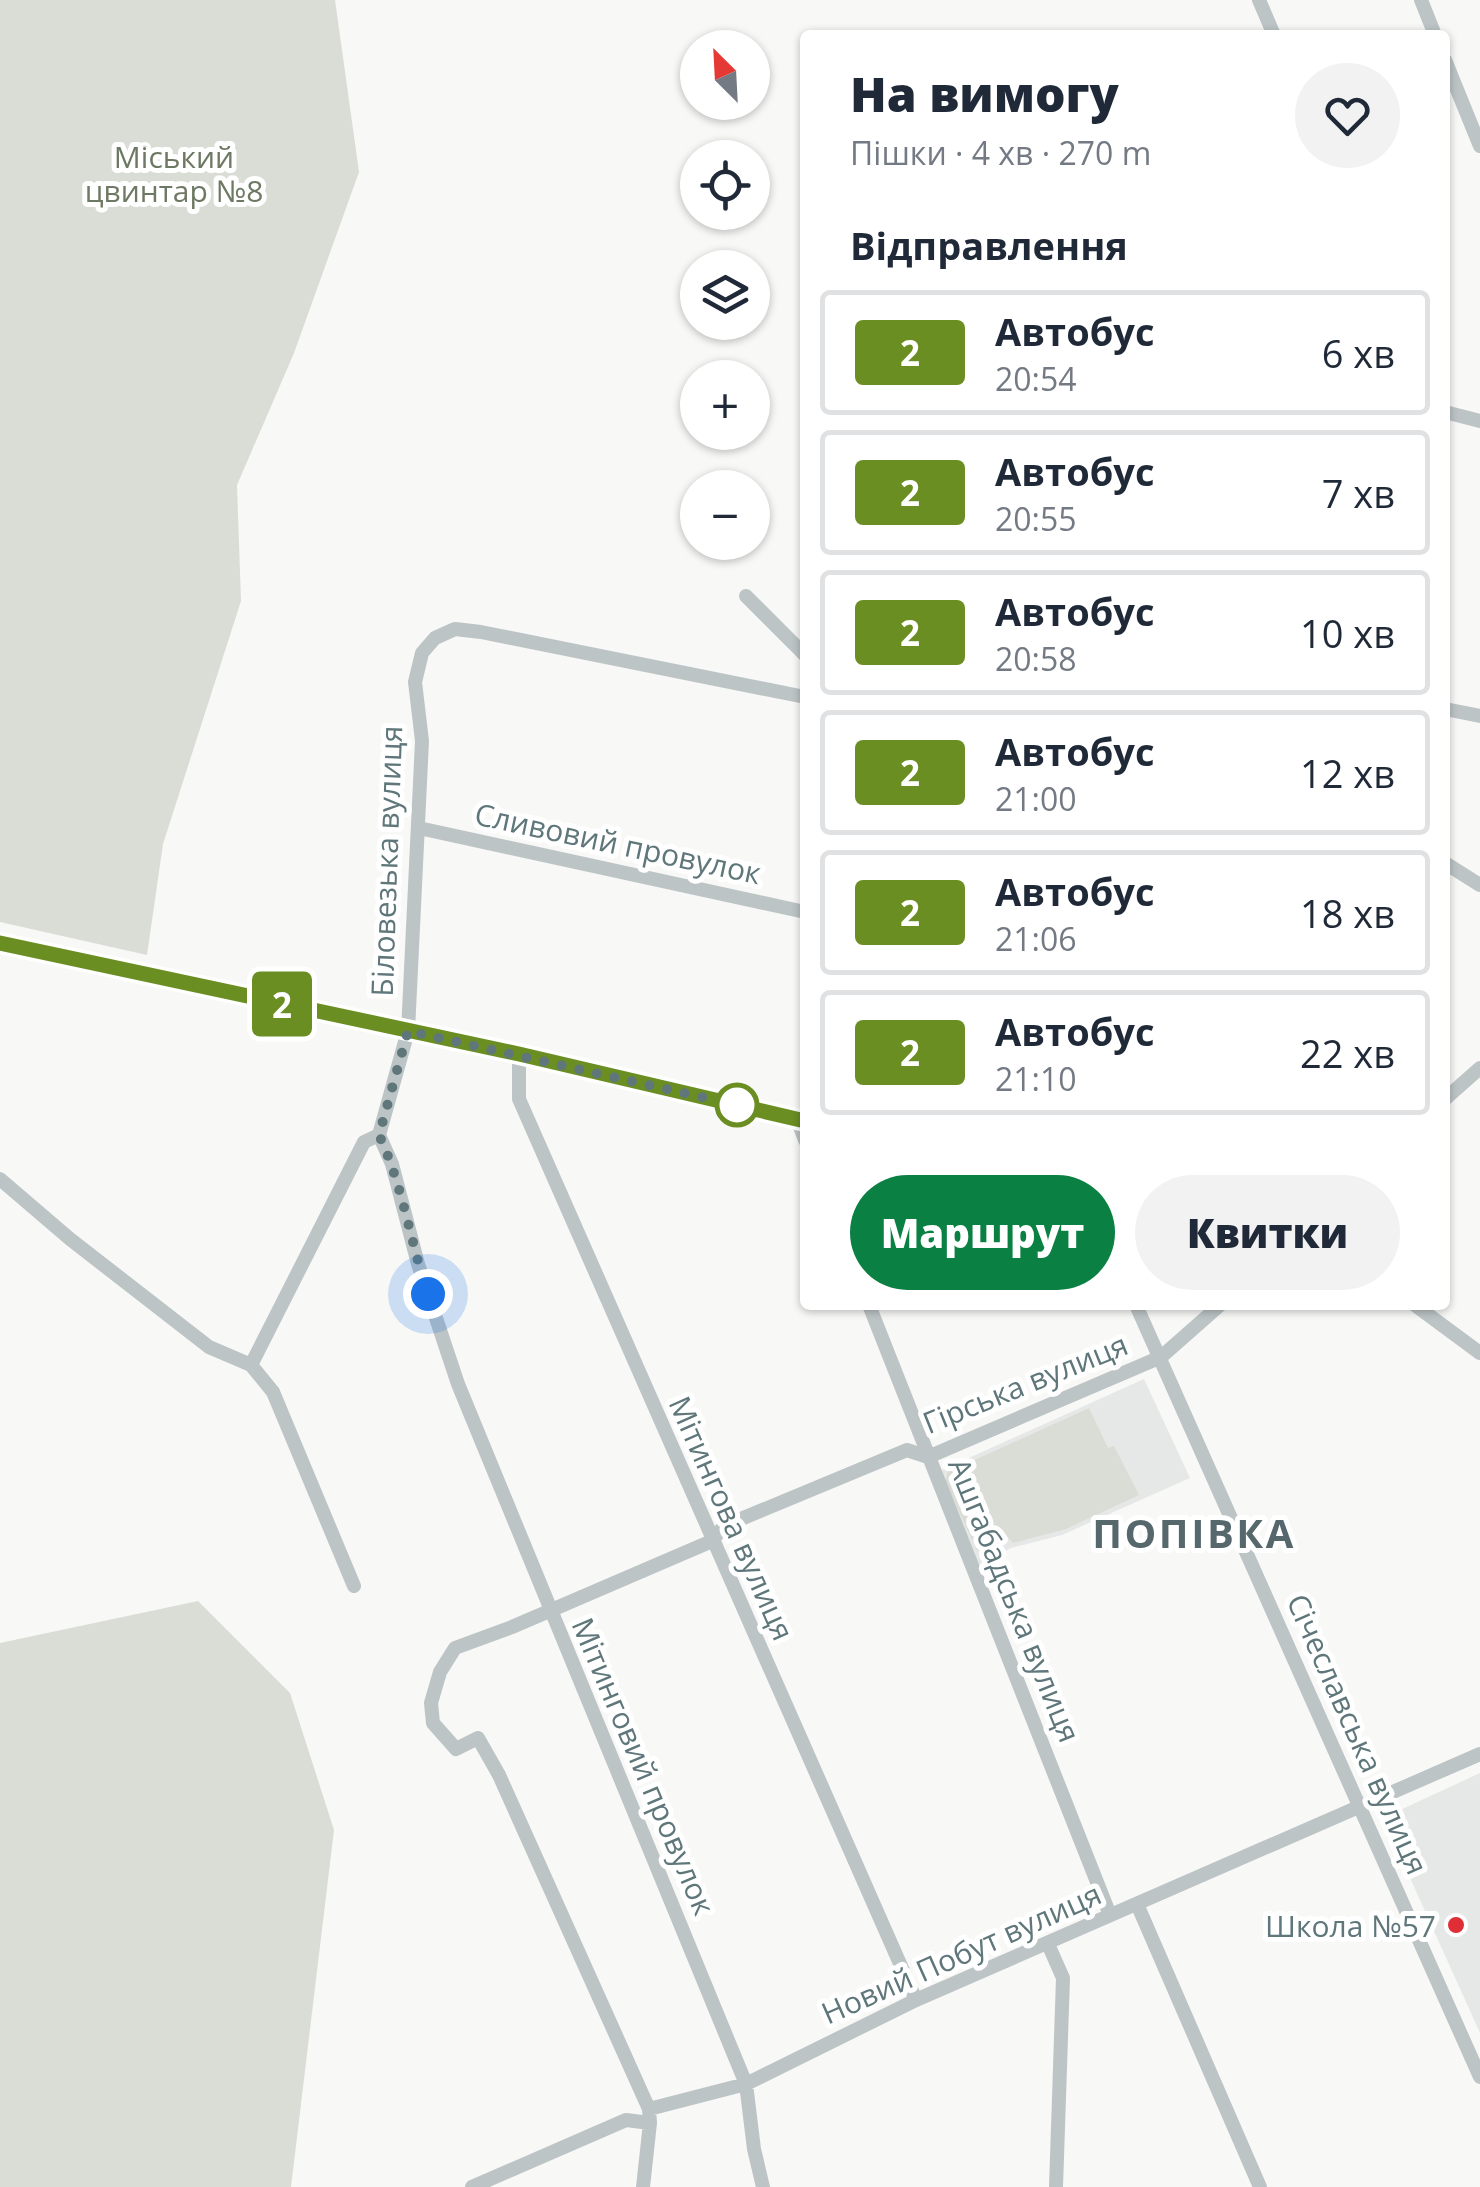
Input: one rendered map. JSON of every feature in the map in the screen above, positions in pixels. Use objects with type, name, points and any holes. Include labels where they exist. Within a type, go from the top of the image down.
[{"type":"street","points":[[1258,0],[1272,30]]},
{"type":"street","points":[[1421,0],[1433,30]]},
{"type":"street","points":[[1450,72],[1480,146]]},
{"type":"street","points":[[1450,413],[1480,421]]},
{"type":"street","points":[[746,596],[800,649]]},
{"type":"street","name":"Біловезька вулиця","points":[[379,1135],[408,1031],[422,742],[415,682],[422,653],[434,638],[455,630],[480,632],[800,696]]},
{"type":"street","points":[[1450,710],[1480,716]]},
{"type":"street","name":"Сливовий провулок","points":[[419,828],[800,911]]},
{"type":"street","points":[[1450,866],[1480,885]]},
{"type":"street","points":[[0,943],[519,1054],[800,1120]]},
{"type":"street","name":"Мітингова вулиця","points":[[519,1054],[519,1098],[916,2000]]},
{"type":"street","points":[[1450,1095],[1480,1068]]},
{"type":"street","points":[[251,1366],[364,1142],[379,1135]]},
{"type":"street","name":"Мітинговий провулок","points":[[379,1135],[392,1164],[418,1264],[458,1384],[746,2084],[763,2187]]},
{"type":"street","points":[[0,1179],[70,1239],[210,1347],[251,1366],[273,1392],[354,1586]]},
{"type":"street","name":"Ашгабадська вулиця","points":[[871,1310],[1110,1916]]},
{"type":"street","name":"Січеславська вулиця","points":[[1138,1310],[1480,2077]]},
{"type":"street","name":"Гірська вулиця","points":[[650,2116],[499,1775],[478,1738],[456,1749],[433,1722],[431,1703],[440,1672],[454,1648],[712,1541],[724,1526],[907,1450],[928,1457],[1161,1358],[1214,1310]]},
{"type":"street","points":[[1422,1310],[1480,1352]]},
{"type":"street","name":"Новий Побут вулиця","points":[[472,2187],[626,2120],[650,2116],[746,2084],[916,2000],[1480,1754]]},
{"type":"street","points":[[1138,1904],[1260,2187]]},
{"type":"street","points":[[1048,1944],[1063,1978],[1056,2187]]},
{"type":"street","points":[[643,2187],[650,2116]]},
{"type":"shaded area","points":[[1144,1379],[1190,1478],[1062,1535],[1011,1548],[974,1567],[937,1479],[942,1470]]},
{"type":"shaded area","name":"Школа №57","points":[[1480,1773],[1480,2033],[1383,1818]]},
{"type":"green space","name":"Міський цвинтар №8","points":[[0,0],[335,0],[359,172],[294,353],[237,485],[241,601],[163,844],[147,955],[0,922]]},
{"type":"green space","points":[[1089,1408],[1108,1448],[1114,1446],[1139,1495],[1066,1529],[1013,1543],[1007,1536],[977,1551],[945,1481],[948,1472]]},
{"type":"green space","points":[[198,1601],[290,1693],[334,1830],[291,2187],[0,2187],[0,1643]]},
{"type":"bus line","name":"2","points":[[0,943],[519,1054],[800,1120]]},
{"type":"place","name":"Школа №57","points":[[1456,1925]]},
{"type":"district","name":"ПОПІВКА","points":[[1194,1532]]},
{"type":"route","points":[[428,1294],[405,1206],[379,1135],[408,1031],[737,1105]]}]
